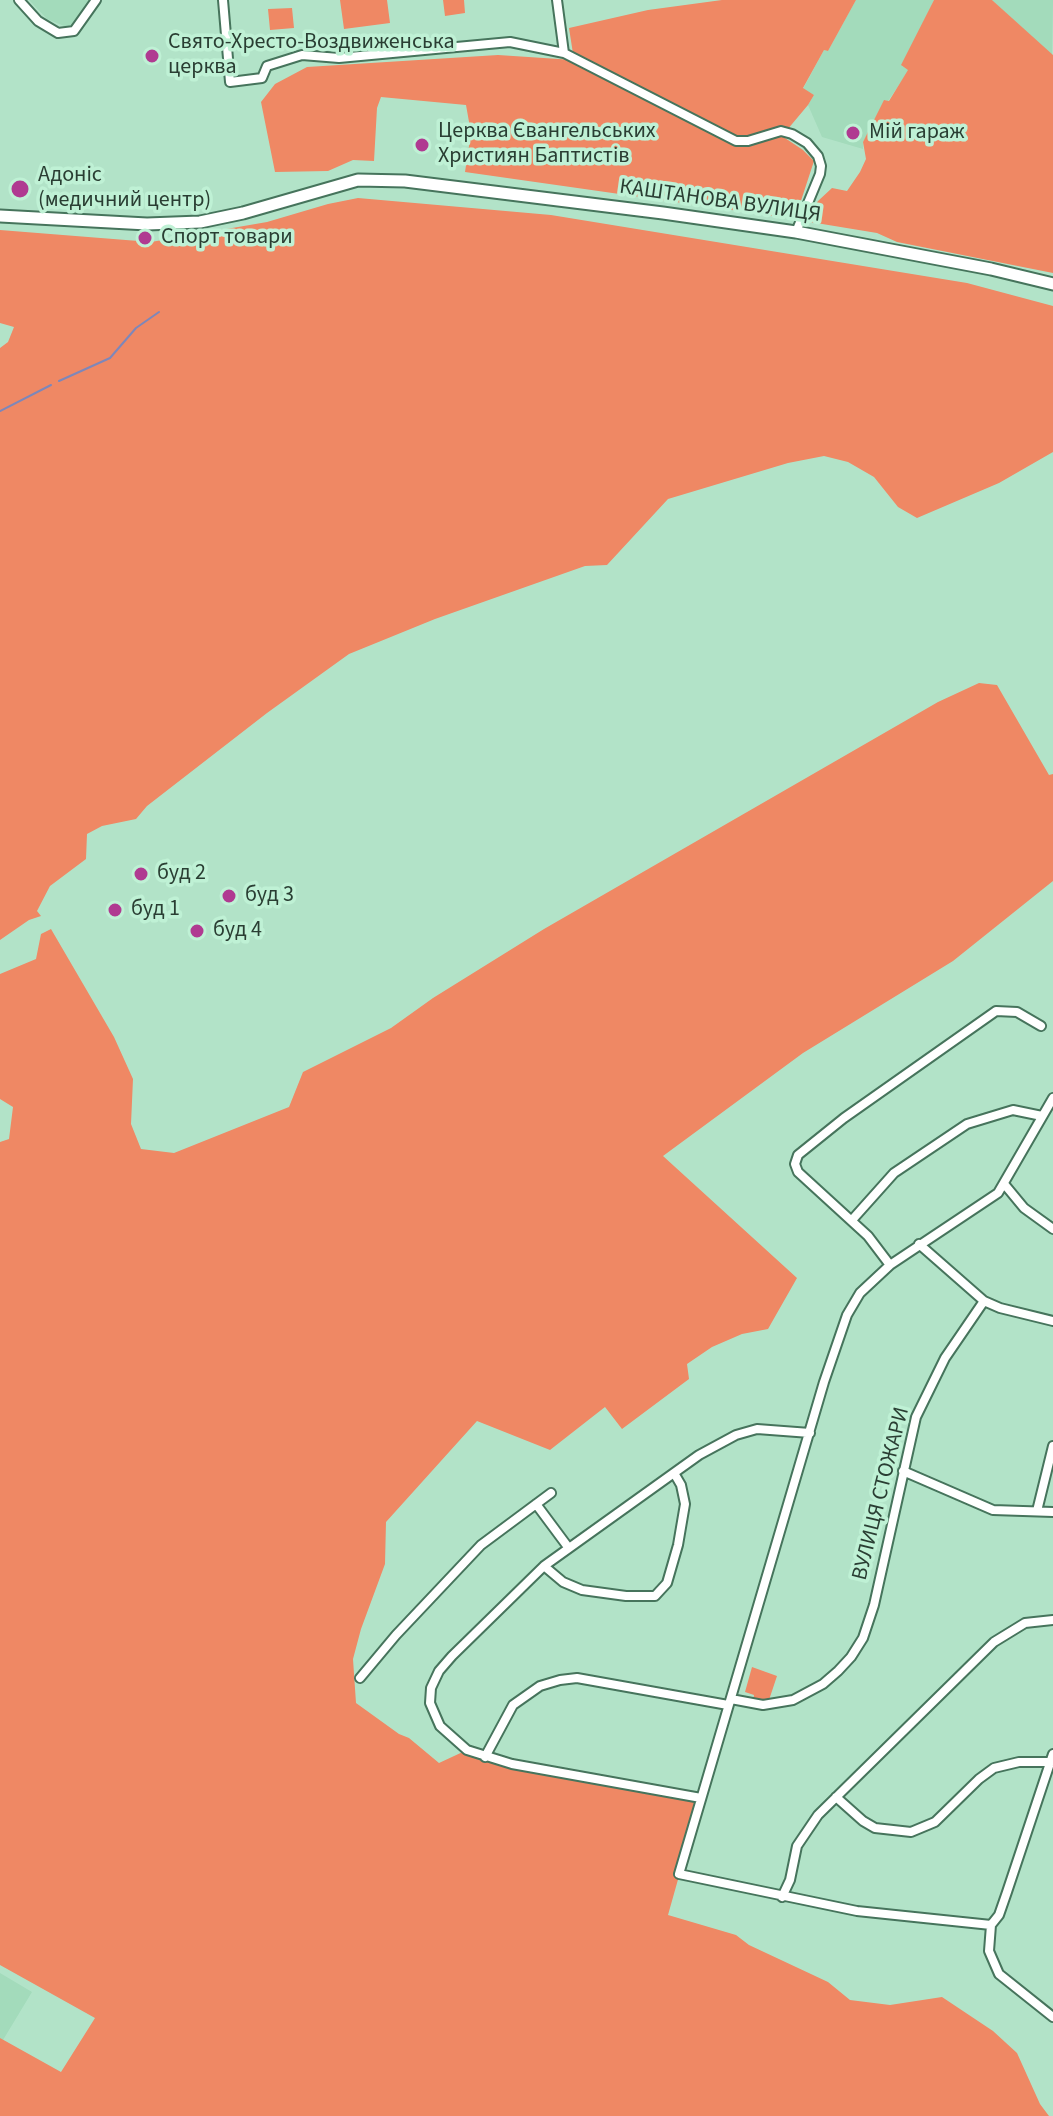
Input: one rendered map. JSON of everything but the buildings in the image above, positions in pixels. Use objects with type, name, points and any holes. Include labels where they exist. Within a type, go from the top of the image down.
[{"type":"main road","name":"КАШТАНОВА ВУЛИЦЯ","points":[[0,216],[147,224],[200,222],[358,180],[380,180],[590,203],[796,232],[977,266],[1053,284]]},
{"type":"street","points":[[19,0],[38,21],[58,33],[74,31],[96,0]]},
{"type":"street","points":[[223,0],[230,82],[262,78],[267,66],[302,55],[339,58],[510,42],[564,53],[736,141],[748,141],[781,131],[792,134],[807,143],[818,156],[820,174],[796,232]]},
{"type":"street","points":[[557,0],[564,53]]},
{"type":"street","points":[[890,1265],[868,1236],[798,1172],[795,1164],[798,1155],[857,1109],[996,1011],[1017,1012],[1041,1026]]},
{"type":"street","points":[[991,1925],[857,1911],[679,1874],[847,1315],[860,1293],[890,1265],[985,1204],[1005,1185],[1015,1161],[1053,1098]]},
{"type":"street","points":[[852,1220],[894,1173],[967,1124],[1013,1110],[1042,1116]]},
{"type":"street","points":[[1005,1185],[1024,1208],[1053,1229]]},
{"type":"street","points":[[919,1244],[984,1301],[1053,1321]]},
{"type":"street","name":"ВУЛИЦЯ СТОЖАРИ","points":[[485,1757],[513,1705],[526,1693],[560,1680],[577,1678],[763,1705],[793,1700],[823,1684],[851,1657],[863,1638],[874,1605],[916,1417],[930,1386],[984,1301]]},
{"type":"street","points":[[701,1798],[580,1778],[485,1757],[467,1750],[440,1726],[430,1703],[431,1688],[439,1671],[452,1656],[544,1566],[674,1473],[718,1444],[747,1432],[773,1429],[810,1433]]},
{"type":"street","points":[[1037,1511],[1053,1446]]},
{"type":"street","points":[[903,1471],[993,1510],[1053,1512]]},
{"type":"street","points":[[544,1566],[563,1582],[582,1590],[655,1596],[667,1583],[685,1504],[681,1485],[674,1473]]},
{"type":"street","points":[[360,1678],[481,1545],[551,1493]]},
{"type":"street","points":[[536,1504],[568,1547]]},
{"type":"street","points":[[782,1897],[790,1880],[797,1846],[818,1815],[994,1642],[1025,1623],[1053,1620]]},
{"type":"street","points":[[836,1797],[875,1828],[911,1832],[935,1822],[994,1768],[1052,1758],[999,1915],[991,1925],[989,1951],[999,1974],[1053,2017]]},
{"type":"shaded area","points":[[29,0],[97,0],[74,30],[47,19]]},
{"type":"shaded area","points":[[340,0],[387,0],[390,23],[344,29]]},
{"type":"shaded area","points":[[443,0],[464,0],[465,13],[445,16]]},
{"type":"shaded area","points":[[722,0],[856,0],[803,88],[814,95],[782,136],[814,161],[795,219],[465,172],[471,133],[466,105],[381,97],[377,108],[374,161],[353,160],[328,171],[275,172],[261,102],[275,84],[307,67],[498,55],[574,60],[569,28],[648,10]]},
{"type":"shaded area","points":[[856,0],[934,0],[902,66],[909,70],[888,101],[885,100],[863,142],[863,149],[822,137],[808,105],[814,95],[803,89]]},
{"type":"shaded area","points":[[934,0],[992,0],[1053,55],[1053,273],[897,242],[877,233],[804,221],[832,188],[847,191],[860,172],[866,159],[863,142],[884,100],[889,101],[908,70],[901,65]]},
{"type":"shaded area","points":[[992,0],[1053,0],[1052,56]]},
{"type":"shaded area","points":[[292,8],[294,28],[270,30],[268,9]]},
{"type":"shaded area","points":[[358,198],[551,215],[967,283],[1053,306],[1053,452],[999,483],[917,518],[898,507],[874,477],[848,462],[824,456],[788,463],[668,499],[607,565],[585,566],[435,619],[349,654],[267,713],[147,806],[136,819],[102,826],[87,834],[86,859],[50,886],[37,911],[41,916],[29,920],[0,940],[0,348],[8,342],[14,327],[0,323],[0,230],[151,242],[267,222]]},
{"type":"shaded area","points":[[979,683],[997,685],[1049,775],[1053,774],[1053,881],[953,961],[803,1053],[663,1156],[797,1278],[768,1329],[742,1334],[712,1347],[687,1364],[689,1379],[622,1429],[605,1407],[550,1450],[477,1421],[386,1522],[385,1564],[353,1659],[356,1703],[409,1738],[439,1763],[467,1750],[485,1757],[701,1798],[668,1915],[736,1935],[749,1945],[828,1982],[850,2000],[890,2005],[942,1997],[993,2031],[1017,2053],[1040,2104],[1049,2116],[0,2116],[0,2038],[61,2072],[95,2018],[0,1965],[0,1142],[9,1139],[13,1107],[0,1099],[0,974],[36,959],[41,934],[51,929],[114,1037],[133,1079],[131,1124],[141,1149],[174,1153],[289,1107],[303,1072],[391,1028],[544,929],[938,702]]},
{"type":"shaded area","points":[[752,1667],[777,1676],[769,1700],[753,1701],[754,1695],[745,1692]]},
{"type":"shaded area","points":[[0,1973],[32,1992],[3,2040],[0,2038]]},
{"type":"waterway","points":[[59,381],[110,358],[136,328],[159,312]]},
{"type":"waterway","points":[[0,411],[51,385]]},
{"type":"place","name":"Свято-Хресто-Воздвиженська церква","points":[[152,56]]},
{"type":"place","name":"Мій гараж","points":[[853,133]]},
{"type":"place","name":"Церква Євангельських Християн Баптистів","points":[[422,145]]},
{"type":"place","name":"Адоніс (медичний центр)","points":[[20,189]]},
{"type":"place","name":"Спорт товари","points":[[145,238]]},
{"type":"place","name":"буд 2","points":[[141,874]]},
{"type":"place","name":"буд 3","points":[[229,896]]},
{"type":"place","name":"буд 1","points":[[115,910]]},
{"type":"place","name":"буд 4","points":[[197,931]]}]
